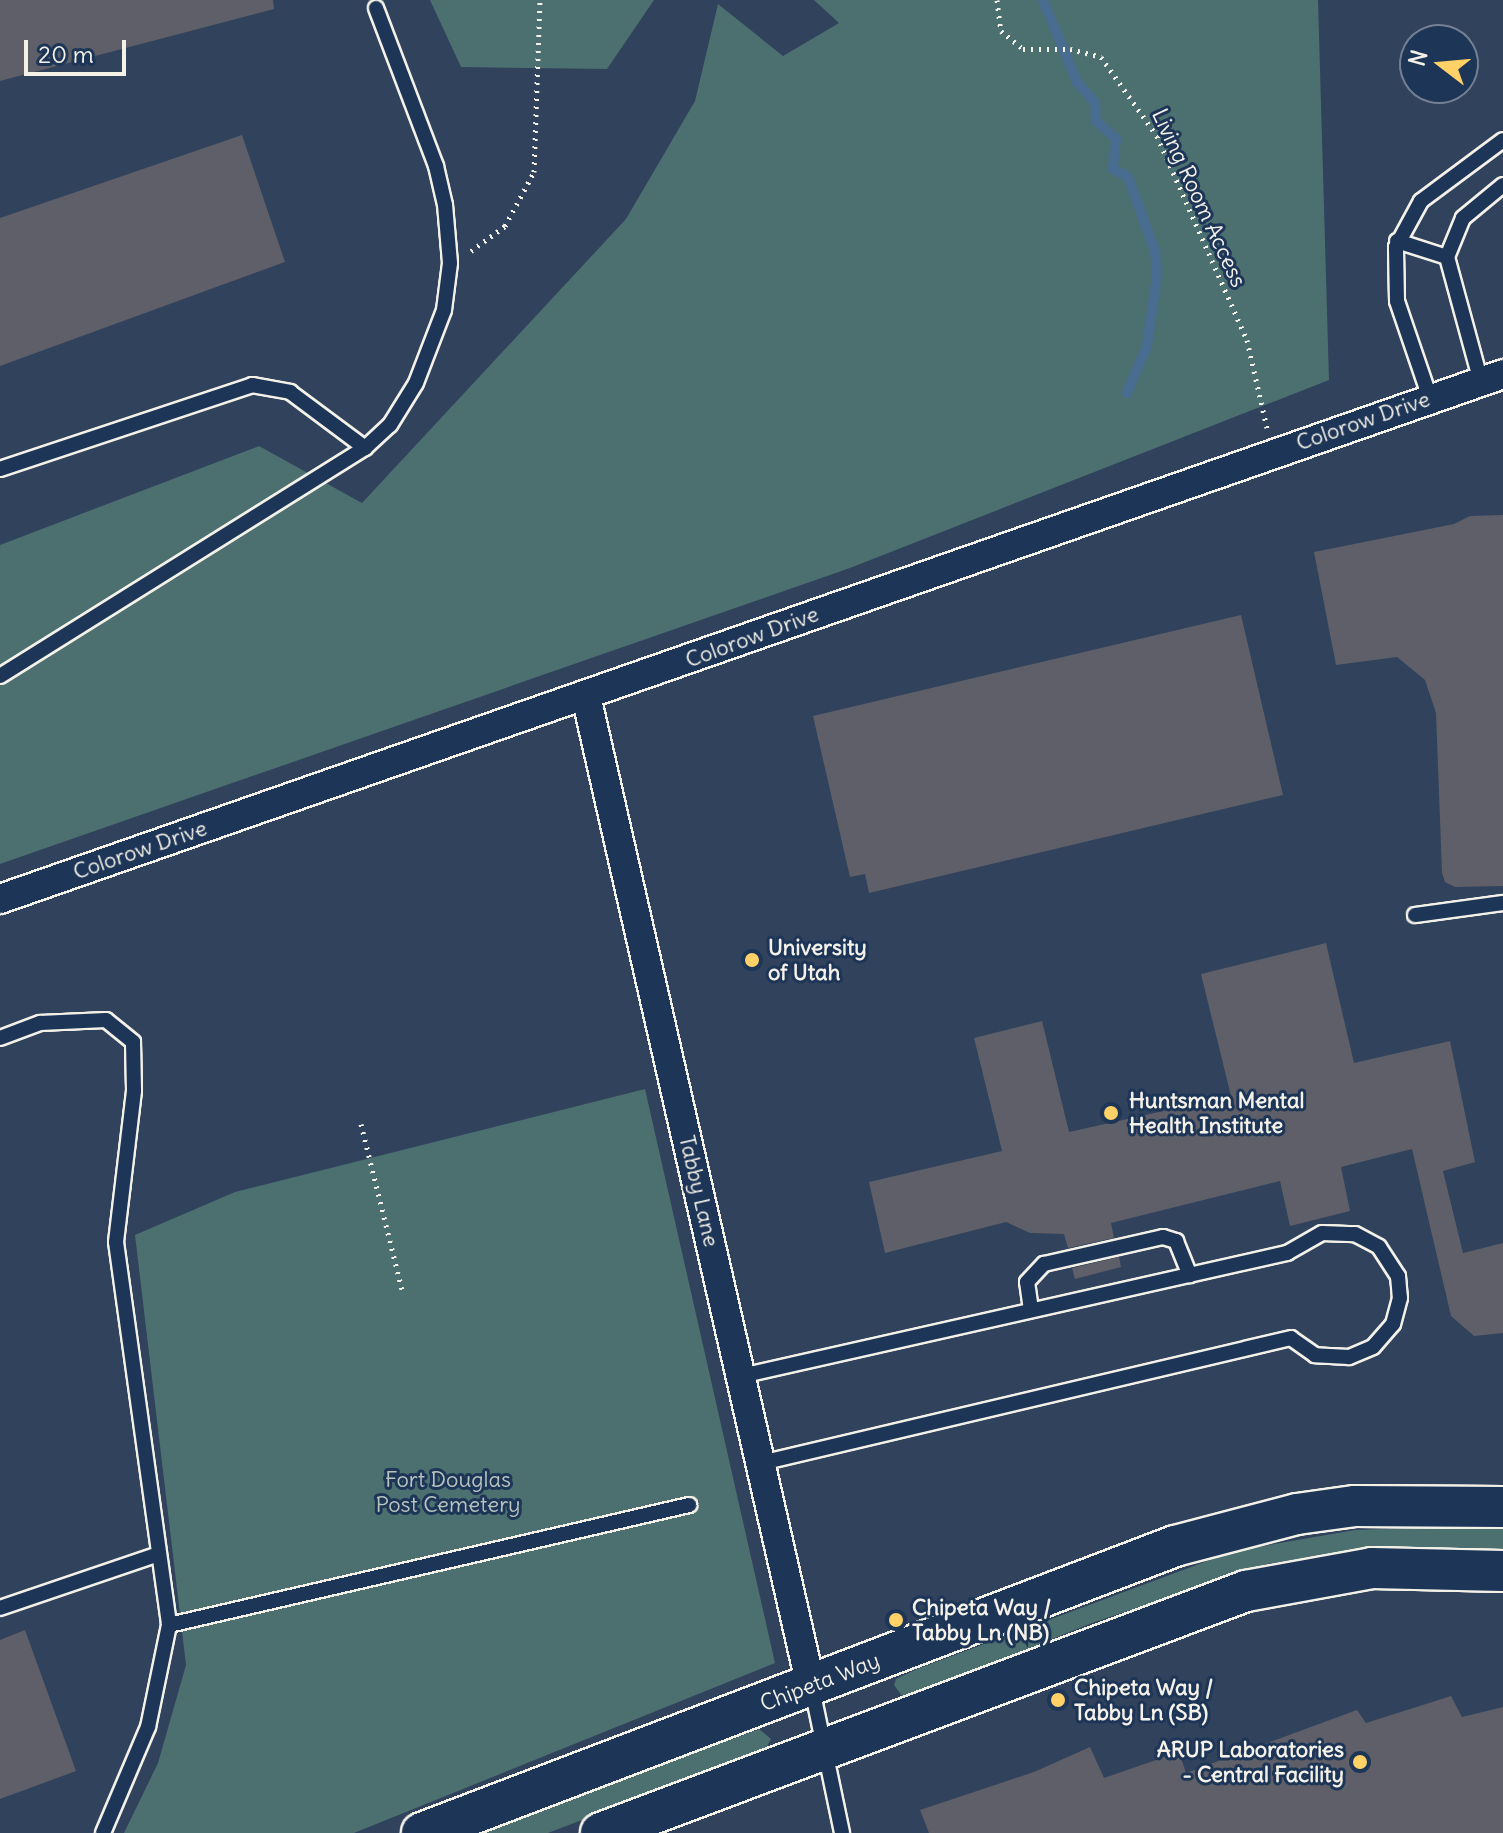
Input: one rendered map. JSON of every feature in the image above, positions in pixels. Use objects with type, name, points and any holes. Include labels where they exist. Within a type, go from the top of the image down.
[{"type":"street","name":"Colorow Drive","points":[[0,899],[586,696],[1275,451],[1492,378]]},
{"type":"street","name":"Tabby Lane","points":[[586,696],[811,1686]]},
{"type":"street","name":"Chipeta Way","points":[[422,1833],[1106,1571],[1236,1528],[1355,1506],[1503,1507]]},
{"type":"street","points":[[601,1833],[1246,1591],[1372,1568],[1503,1571]]},
{"type":"lane","points":[[0,676],[365,448],[390,425],[433,347],[450,263],[436,166],[376,8]]},
{"type":"lane","points":[[1430,398],[1397,301],[1397,241],[1411,214],[1438,184],[1503,140]]},
{"type":"lane","points":[[1492,378],[1447,257],[1463,218],[1503,185]]},
{"type":"lane","points":[[1397,241],[1447,257]]},
{"type":"lane","points":[[0,469],[252,385],[290,392],[365,448]]},
{"type":"lane","points":[[1415,915],[1503,903]]},
{"type":"lane","points":[[0,1038],[40,1023],[106,1020],[133,1042],[134,1091],[116,1242],[156,1555],[169,1625],[148,1727],[103,1833]]},
{"type":"lane","points":[[741,1376],[1287,1253],[1322,1233],[1355,1234],[1379,1247],[1398,1276],[1400,1298],[1393,1324],[1373,1347],[1349,1357],[1315,1355],[1291,1338],[761,1463]]},
{"type":"lane","points":[[1031,1310],[1027,1282],[1044,1264],[1163,1237],[1176,1241],[1190,1275]]},
{"type":"lane","points":[[169,1625],[689,1505]]},
{"type":"lane","points":[[0,1608],[156,1555]]},
{"type":"lane","points":[[811,1686],[842,1833]]},
{"type":"path","points":[[450,263],[505,226],[534,172],[540,0]]},
{"type":"path","name":"Living Room Access","points":[[997,0],[1001,31],[1023,49],[1070,49],[1101,57],[1157,136],[1247,340],[1275,451]]},
{"type":"path","points":[[361,1124],[402,1290]]},
{"type":"shaded area","name":"University of Utah","points":[[0,0],[1503,0],[1503,1833],[0,1833]]},
{"type":"green space","points":[[430,0],[654,0],[607,69],[461,67]]},
{"type":"green space","points":[[814,0],[1318,0],[1329,380],[850,568],[0,864],[0,545],[259,446],[362,503],[626,219],[695,101],[718,4],[783,56],[839,23]]},
{"type":"green space","name":"Fort Douglas Post Cemetery","points":[[645,1089],[775,1663],[354,1833],[124,1833],[158,1763],[186,1665],[135,1235],[235,1192]]},
{"type":"green space","points":[[1429,1527],[1503,1529],[1503,1550],[1385,1547],[1267,1564],[1092,1623],[912,1695],[902,1696],[894,1685],[896,1679],[917,1669],[1234,1551],[1355,1530]]},
{"type":"green space","points":[[759,1729],[771,1739],[765,1750],[548,1833],[479,1833]]},
{"type":"building","points":[[0,0],[273,0],[274,9],[0,81]]},
{"type":"building","points":[[242,135],[285,262],[0,366],[0,218]]},
{"type":"building","points":[[1503,515],[1503,886],[1455,887],[1445,882],[1442,873],[1436,713],[1425,680],[1397,657],[1336,665],[1314,552],[1454,524],[1470,516]]},
{"type":"building","points":[[1241,615],[1283,795],[869,893],[865,874],[850,877],[813,716]]},
{"type":"building","points":[[1326,943],[1354,1063],[1450,1041],[1475,1162],[1443,1171],[1463,1253],[1503,1243],[1503,1333],[1474,1336],[1451,1316],[1412,1149],[1341,1167],[1350,1211],[1290,1226],[1280,1181],[1111,1223],[1114,1238],[1068,1248],[1064,1234],[1030,1233],[1006,1222],[885,1253],[869,1182],[1002,1151],[974,1038],[1042,1021],[1069,1132],[1231,1096],[1201,974]]},
{"type":"building","points":[[1119,1257],[1121,1267],[1075,1279],[1072,1268]]},
{"type":"building","points":[[25,1630],[76,1771],[0,1799],[0,1640]]},
{"type":"building","name":"ARUP Laboratories - Central Facility","points":[[1451,1696],[1462,1717],[1503,1707],[1503,1833],[929,1833],[920,1810],[1034,1772],[1090,1747],[1104,1778],[1179,1752],[1186,1773],[1357,1710],[1366,1723]]},
{"type":"waterway","points":[[1043,0],[1077,82],[1095,103],[1096,121],[1116,139],[1113,169],[1128,177],[1155,251],[1157,276],[1147,346],[1127,393]]},
{"type":"place","name":"University of Utah","points":[[752,960]]},
{"type":"place","name":"Huntsman Mental Health Institute","points":[[1111,1113]]},
{"type":"place","name":"Chipeta Way / Tabby Ln (NB)","points":[[896,1620]]},
{"type":"place","name":"Chipeta Way / Tabby Ln (SB)","points":[[1058,1700]]},
{"type":"place","name":"ARUP Laboratories - Central Facility","points":[[1360,1762]]}]
